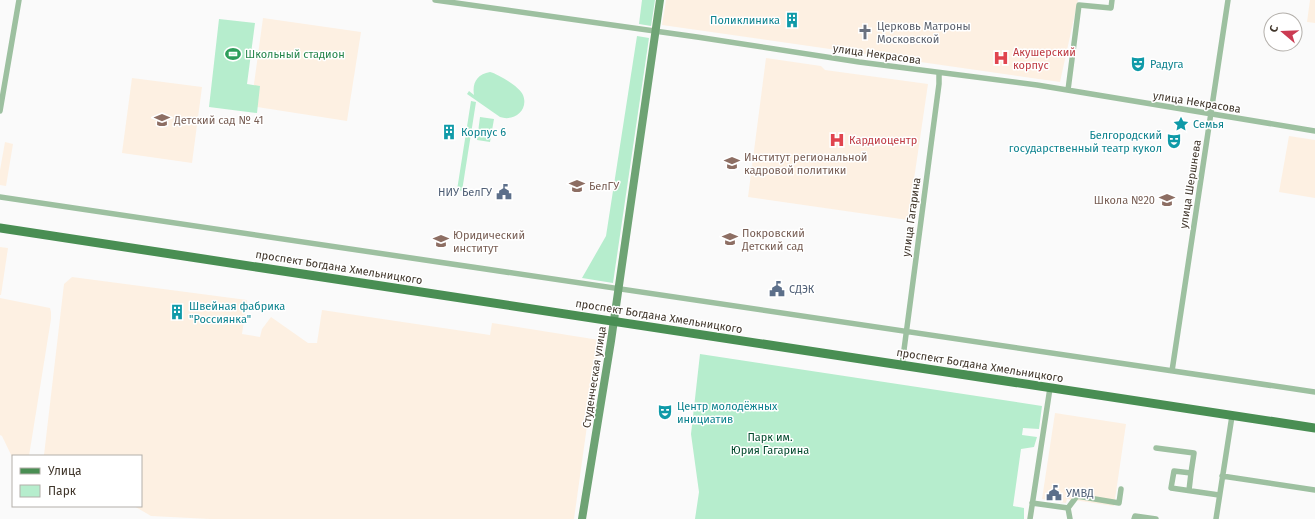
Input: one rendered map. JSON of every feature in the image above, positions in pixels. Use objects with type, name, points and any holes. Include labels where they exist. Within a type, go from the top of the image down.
[{"type":"main road","name":"Студенческая улица","points":[[582,519],[614,321],[660,0]]},
{"type":"main road","name":"проспект Богдана Хмельницкого","points":[[0,228],[1315,428]]},
{"type":"street","points":[[0,111],[19,0]]},
{"type":"street","name":"улица Некрасова","points":[[435,0],[939,73],[1068,90],[1315,131]]},
{"type":"street","points":[[1068,90],[1079,5],[1111,8],[1112,0]]},
{"type":"street","name":"улица Шершнева","points":[[1172,371],[1228,0]]},
{"type":"street","name":"улица Гагарина","points":[[902,365],[939,84],[939,73]]},
{"type":"street","points":[[0,197],[1315,392]]},
{"type":"street","points":[[1030,519],[1050,388]]},
{"type":"street","points":[[1216,519],[1232,416]]},
{"type":"street","points":[[1156,448],[1194,453],[1189,490]]},
{"type":"street","points":[[1191,473],[1174,471],[1171,488],[1219,495]]},
{"type":"street","points":[[1222,476],[1315,490]]},
{"type":"street","points":[[1070,519],[1068,508],[1077,496],[1119,503],[1121,489]]},
{"type":"street","points":[[1032,503],[1068,508]]},
{"type":"street","points":[[1134,519],[1135,516],[1156,519]]},
{"type":"shaded area","points":[[666,0],[1078,0],[1060,82],[662,25]]},
{"type":"shaded area","points":[[1310,0],[1315,0],[1315,23],[1307,22]]},
{"type":"shaded area","points":[[263,18],[361,32],[347,121],[251,106]]},
{"type":"shaded area","name":"Кардиоцентр","points":[[766,58],[821,66],[825,70],[928,84],[908,220],[748,197]]},
{"type":"shaded area","name":"Детский сад № 41","points":[[132,78],[202,87],[192,163],[122,153]]},
{"type":"shaded area","points":[[1289,136],[1315,140],[1315,198],[1279,192]]},
{"type":"shaded area","points":[[5,142],[13,144],[6,186],[0,185],[0,170]]},
{"type":"shaded area","points":[[0,247],[8,248],[1,295],[0,295]]},
{"type":"shaded area","points":[[72,277],[247,300],[242,334],[260,337],[262,329],[271,317],[308,343],[317,343],[322,310],[490,335],[492,323],[599,340],[574,519],[210,519],[151,516],[136,507],[142,507],[142,455],[44,455],[64,284]]},
{"type":"shaded area","points":[[0,298],[50,308],[51,319],[29,455],[12,455],[12,457],[2,436],[0,435]]},
{"type":"shaded area","points":[[1055,413],[1126,424],[1114,506],[1067,499],[1066,503],[1042,499]]},
{"type":"green space","points":[[642,0],[655,0],[651,26],[639,24]]},
{"type":"green space","name":"Школьный стадион","points":[[219,19],[255,23],[247,84],[260,86],[257,113],[209,107]]},
{"type":"green space","points":[[637,36],[649,38],[613,283],[582,278],[606,236]]},
{"type":"green space","points":[[490,72],[508,81],[521,92],[523,95],[524,105],[519,114],[510,118],[500,117],[467,94],[469,91],[474,95],[476,80],[485,73]]},
{"type":"green space","points":[[471,101],[476,102],[462,191],[457,190]]},
{"type":"green space","points":[[480,117],[494,119],[490,142],[477,140]]},
{"type":"green space","name":"Парк им. Юрия Гагарина","points":[[700,354],[1042,406],[1039,429],[1023,428],[1022,435],[1037,437],[1034,447],[1021,449],[1013,506],[1024,508],[1024,519],[695,519],[699,492],[691,434]]},
{"type":"place","name":"Поликлиника","points":[[792,20]]},
{"type":"place","name":"Церковь Матроны Московской","points":[[865,32]]},
{"type":"place","name":"Школьный стадион","points":[[233,54]]},
{"type":"place","name":"Акушерский корпус","points":[[1001,58]]},
{"type":"place","name":"Радуга","points":[[1138,64]]},
{"type":"place","name":"Детский сад № 41","points":[[162,120]]},
{"type":"place","name":"Семья","points":[[1181,124]]},
{"type":"place","name":"Корпус 6","points":[[449,132]]},
{"type":"place","name":"Кардиоцентр","points":[[837,140]]},
{"type":"place","name":"Белгородский государственный театр кукол","points":[[1174,141]]},
{"type":"place","name":"Институт региональной кадровой политики","points":[[732,163]]},
{"type":"place","name":"БелГУ","points":[[577,186]]},
{"type":"place","name":"НИУ БелГУ","points":[[504,192]]},
{"type":"place","name":"Школа №20","points":[[1167,200]]},
{"type":"place","name":"Покровский Детский сад","points":[[730,239]]},
{"type":"place","name":"Юридический институт","points":[[441,241]]},
{"type":"place","name":"СДЭК","points":[[777,289]]},
{"type":"place","name":"Швейная фабрика \"Россиянка\"","points":[[177,312]]},
{"type":"place","name":"Центр молодёжных инициатив","points":[[665,412]]},
{"type":"place","name":"УМВД","points":[[1054,493]]}]
